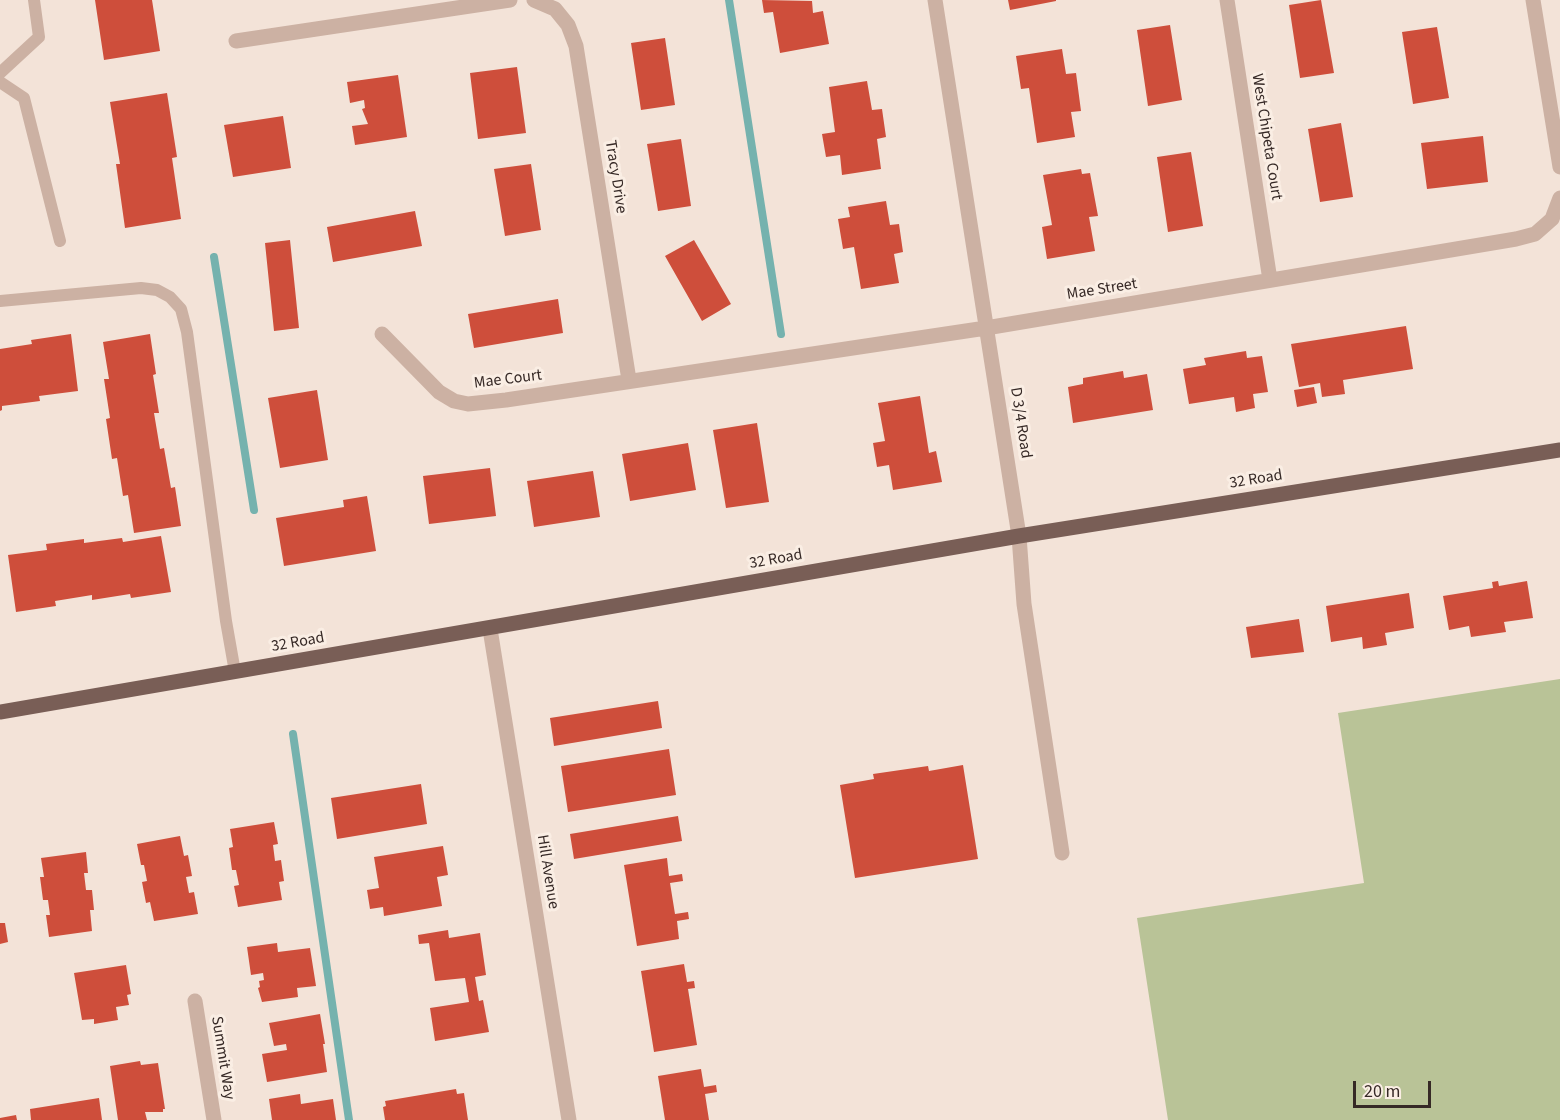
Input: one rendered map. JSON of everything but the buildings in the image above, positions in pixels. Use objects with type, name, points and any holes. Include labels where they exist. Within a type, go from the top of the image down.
[{"type":"main road","name":"32 Road","points":[[0,712],[1019,536],[1560,450]]},
{"type":"street","points":[[236,41],[510,0]]},
{"type":"street","name":"Tracy Drive","points":[[534,0],[555,9],[568,25],[576,46],[629,380]]},
{"type":"street","name":"D 3/4 Road","points":[[935,0],[1019,536],[1024,604],[1062,853]]},
{"type":"street","name":"West Chipeta Court","points":[[1227,0],[1270,280]]},
{"type":"street","points":[[1533,0],[1555,103],[1560,167]]},
{"type":"street","name":"Mae Street","points":[[629,380],[986,328],[1516,239],[1535,234],[1552,219],[1560,198]]},
{"type":"street","name":"Mae Court","points":[[382,334],[439,392],[468,404],[629,380]]},
{"type":"street","name":"Hill Avenue","points":[[490,629],[569,1120]]},
{"type":"street","name":"Summit Way","points":[[195,1001],[214,1120]]},
{"type":"lane","points":[[0,73],[39,37],[34,0]]},
{"type":"lane","points":[[0,82],[24,98],[60,241]]},
{"type":"lane","points":[[0,301],[141,288],[157,290],[170,297],[181,309],[187,332],[224,609],[235,672]]},
{"type":"green space","points":[[1560,679],[1560,1120],[1168,1120],[1137,918],[1364,883],[1338,713]]},
{"type":"waterway","points":[[729,0],[781,334]]},
{"type":"waterway","points":[[214,257],[254,510]]},
{"type":"waterway","points":[[293,734],[349,1120]]}]
